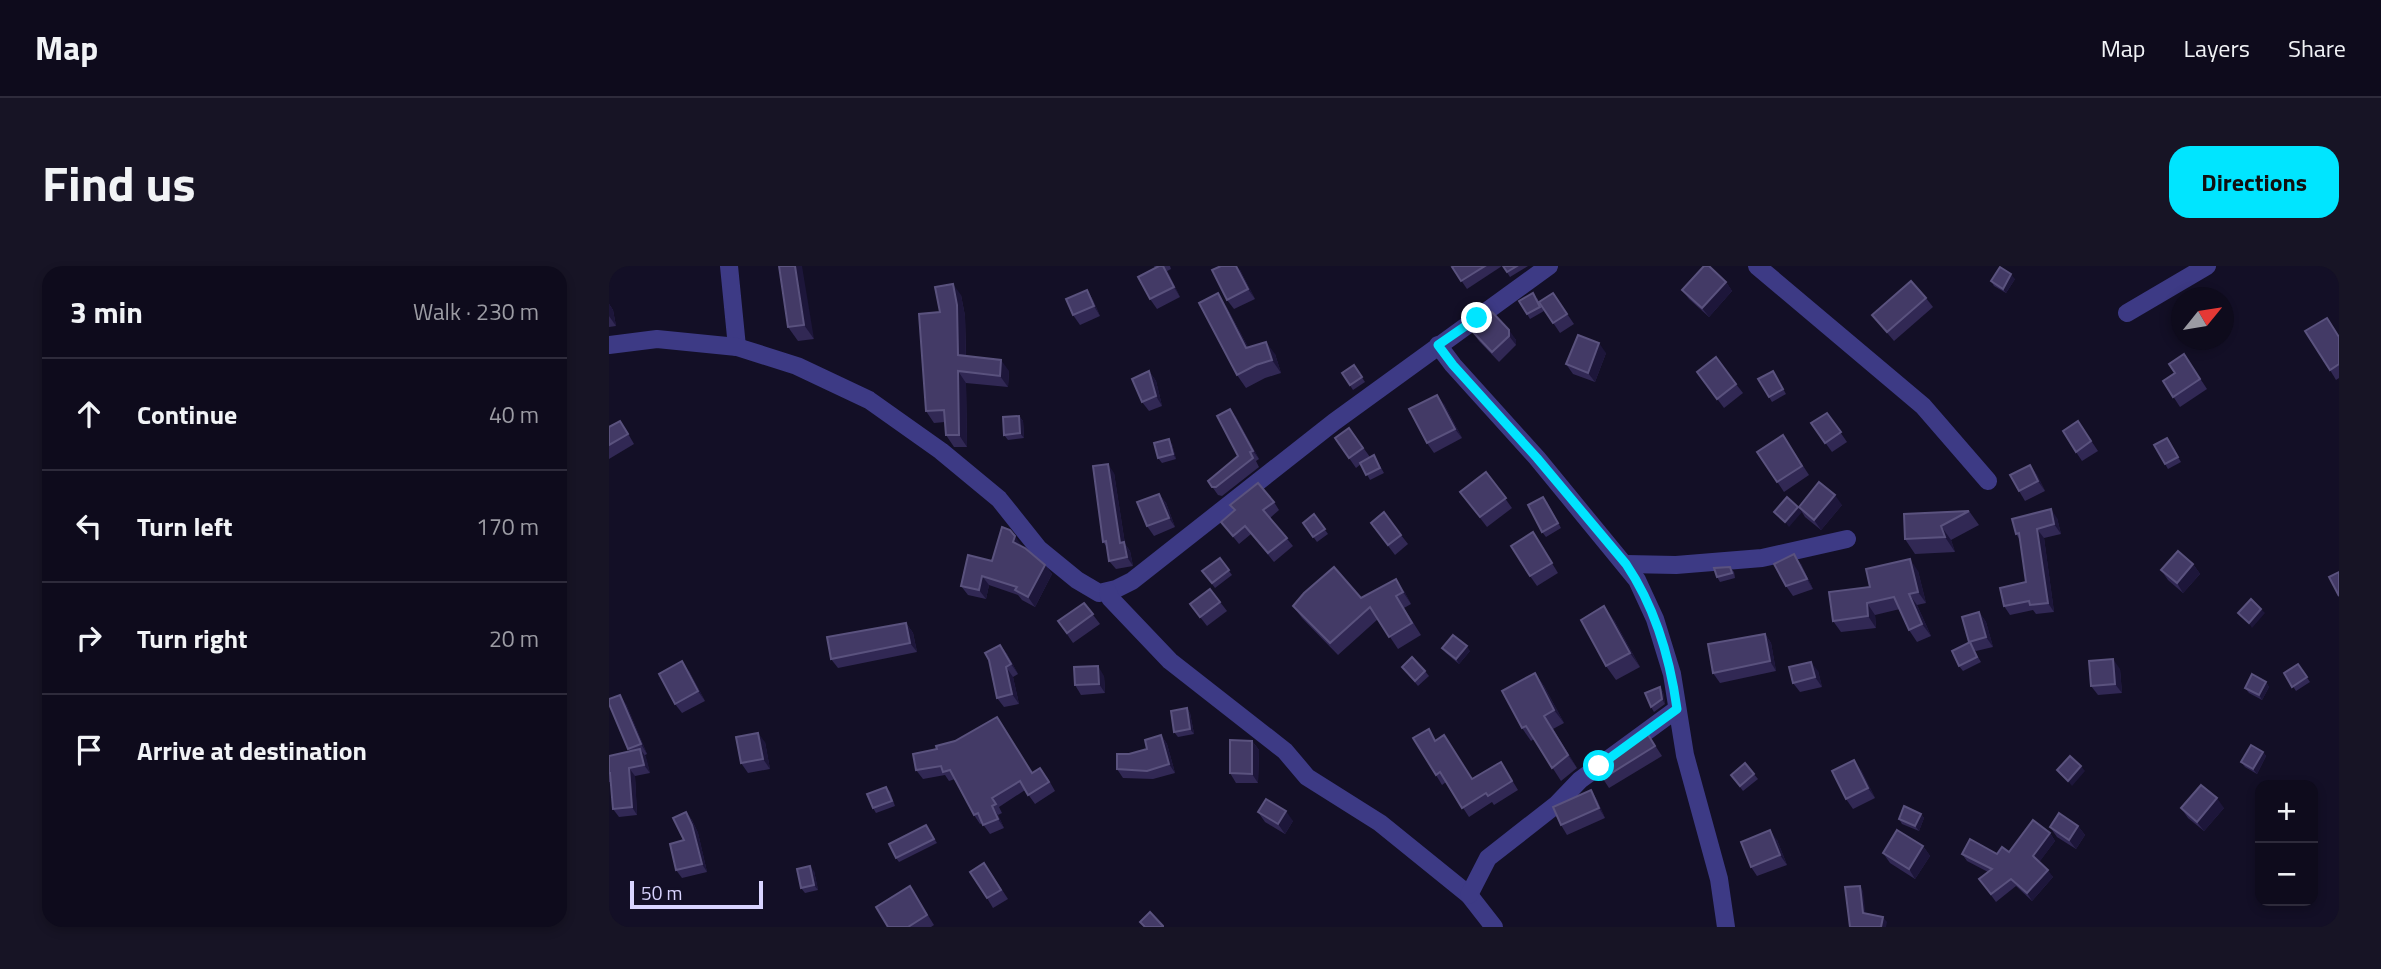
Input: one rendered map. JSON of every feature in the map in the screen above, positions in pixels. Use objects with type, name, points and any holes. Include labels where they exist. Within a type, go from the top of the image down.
[{"type":"street","points":[[729,266],[737,347]]},
{"type":"street","points":[[609,345],[657,339],[737,347],[797,366],[869,400],[941,452],[999,499],[1039,549],[1077,580],[1099,593],[1108,592],[1132,581],[1334,422],[1549,266]]},
{"type":"street","points":[[1757,266],[1923,406],[1988,481]]},
{"type":"street","points":[[2127,313],[2207,266]]},
{"type":"street","points":[[1438,345],[1537,458],[1637,580],[1655,619],[1672,674],[1685,755],[1719,879],[1726,927]]},
{"type":"street","points":[[1626,564],[1676,565],[1762,558],[1847,539]]},
{"type":"street","points":[[1108,592],[1110,598],[1170,662],[1285,751],[1307,777],[1380,823],[1469,895],[1494,927]]},
{"type":"street","points":[[1469,895],[1488,858],[1557,804],[1580,780],[1677,709]]},
{"type":"building","points":[[779,266],[795,266],[804,325],[788,327]]},
{"type":"building","points":[[1163,266],[1174,287],[1150,299],[1138,277]]},
{"type":"building","points":[[1221,266],[1236,266],[1248,289],[1227,300],[1212,270]]},
{"type":"building","points":[[1485,266],[1461,281],[1452,267]]},
{"type":"building","points":[[1503,266],[1517,266],[1507,272]]},
{"type":"building","points":[[1704,266],[1709,266],[1726,282],[1702,308],[1682,290]]},
{"type":"building","points":[[2000,267],[2011,274],[2003,289],[1991,281]]},
{"type":"building","points":[[1911,281],[1926,298],[1887,332],[1872,315]]},
{"type":"building","points":[[953,284],[957,305],[958,355],[1001,360],[1000,376],[958,371],[959,435],[946,435],[944,410],[926,411],[919,314],[940,312],[935,287]]},
{"type":"building","points":[[1087,290],[1094,306],[1073,315],[1066,299]]},
{"type":"building","points":[[1218,293],[1246,348],[1266,342],[1272,360],[1237,375],[1199,303]]},
{"type":"building","points":[[1533,293],[1540,307],[1527,314],[1519,301]]},
{"type":"building","points":[[1553,293],[1567,314],[1553,323],[1539,302]]},
{"type":"building","points":[[1492,312],[1509,330],[1509,336],[1492,352],[1472,331]]},
{"type":"building","points":[[2327,318],[2339,337],[2339,364],[2330,370],[2305,331]]},
{"type":"building","points":[[1578,335],[1599,343],[1588,373],[1566,364]]},
{"type":"building","points":[[2184,354],[2200,379],[2173,397],[2163,381],[2175,373],[2169,364]]},
{"type":"building","points":[[1716,357],[1736,384],[1717,399],[1697,372]]},
{"type":"building","points":[[1354,365],[1362,377],[1350,385],[1342,373]]},
{"type":"building","points":[[1149,371],[1156,396],[1142,402],[1132,379]]},
{"type":"building","points":[[1773,371],[1783,389],[1769,397],[1758,379]]},
{"type":"building","points":[[1437,395],[1455,429],[1427,443],[1409,409]]},
{"type":"building","points":[[1230,409],[1253,451],[1250,452],[1253,458],[1216,487],[1212,487],[1208,481],[1238,456],[1217,416]]},
{"type":"building","points":[[1827,413],[1841,432],[1825,443],[1811,423]]},
{"type":"building","points":[[1019,416],[1020,433],[1004,435],[1003,417]]},
{"type":"building","points":[[620,421],[628,434],[609,445],[609,427]]},
{"type":"building","points":[[2078,421],[2091,441],[2076,452],[2063,431]]},
{"type":"building","points":[[1349,428],[1363,448],[1349,458],[1335,438]]},
{"type":"building","points":[[1783,435],[1802,466],[1777,482],[1757,452]]},
{"type":"building","points":[[2167,438],[2178,457],[2165,464],[2154,445]]},
{"type":"building","points":[[1169,439],[1173,454],[1158,458],[1154,443]]},
{"type":"building","points":[[1374,455],[1380,468],[1366,475],[1360,463]]},
{"type":"building","points":[[1108,464],[1120,543],[1124,542],[1127,557],[1109,561],[1106,541],[1103,542],[1093,466]]},
{"type":"building","points":[[2030,465],[2038,481],[2019,491],[2010,475]]},
{"type":"building","points":[[1486,472],[1506,498],[1480,517],[1460,492]]},
{"type":"building","points":[[1819,482],[1835,495],[1814,520],[1799,507]]},
{"type":"building","points":[[1258,483],[1274,502],[1263,510],[1287,538],[1268,553],[1245,526],[1233,536],[1221,522],[1235,510],[1230,505]]},
{"type":"building","points":[[1159,494],[1169,518],[1147,526],[1137,502]]},
{"type":"building","points":[[1543,497],[1558,523],[1542,532],[1528,505]]},
{"type":"building","points":[[1787,497],[1798,507],[1785,522],[1774,512]]},
{"type":"building","points":[[2051,509],[2054,524],[2037,529],[2048,603],[2030,605],[2029,601],[2004,606],[2000,588],[2026,582],[2019,533],[2016,534],[2012,519]]},
{"type":"building","points":[[1969,511],[1941,526],[1945,537],[1905,539],[1904,514]]},
{"type":"building","points":[[1384,512],[1401,535],[1388,545],[1371,523]]},
{"type":"building","points":[[1314,514],[1325,529],[1313,537],[1303,523]]},
{"type":"building","points":[[1002,527],[1015,536],[1013,542],[1025,548],[1045,565],[1028,597],[1015,590],[1017,587],[982,576],[979,590],[961,586],[968,555],[992,561]]},
{"type":"building","points":[[1533,532],[1552,563],[1530,576],[1511,546]]},
{"type":"building","points":[[2178,551],[2193,564],[2177,583],[2161,570]]},
{"type":"building","points":[[1794,554],[1807,579],[1786,586],[1774,564]]},
{"type":"building","points":[[1220,558],[1229,570],[1212,583],[1202,571]]},
{"type":"building","points":[[1910,559],[1918,592],[1909,594],[1922,624],[1909,630],[1894,597],[1867,603],[1868,616],[1833,621],[1829,592],[1870,587],[1866,569]]},
{"type":"building","points":[[1334,567],[1361,598],[1396,579],[1403,592],[1396,596],[1412,623],[1389,637],[1370,607],[1330,643],[1293,606]]},
{"type":"building","points":[[1730,567],[1732,573],[1717,577],[1714,568]]},
{"type":"building","points":[[2339,572],[2339,596],[2329,577]]},
{"type":"building","points":[[1210,589],[1220,602],[1200,617],[1190,604]]},
{"type":"building","points":[[2251,599],[2261,609],[2249,623],[2238,613]]},
{"type":"building","points":[[1084,603],[1093,614],[1067,633],[1058,621]]},
{"type":"building","points":[[1604,606],[1630,653],[1606,666],[1581,620]]},
{"type":"building","points":[[1979,612],[1986,637],[1969,642],[1962,617]]},
{"type":"building","points":[[906,623],[910,643],[831,659],[827,637]]},
{"type":"building","points":[[1765,634],[1770,661],[1713,673],[1708,644]]},
{"type":"building","points":[[1453,635],[1467,646],[1456,659],[1442,648]]},
{"type":"building","points":[[1970,642],[1977,657],[1959,666],[1952,651]]},
{"type":"building","points":[[1000,645],[1011,664],[1006,667],[1012,694],[997,698],[985,653]]},
{"type":"building","points":[[1412,657],[1425,671],[1415,681],[1402,667]]},
{"type":"building","points":[[2113,659],[2115,684],[2091,686],[2089,661]]},
{"type":"building","points":[[682,661],[698,691],[675,704],[659,674]]},
{"type":"building","points":[[1811,662],[1815,677],[1793,683],[1789,667]]},
{"type":"building","points":[[2298,664],[2307,677],[2292,687],[2284,673]]},
{"type":"building","points":[[1098,666],[1099,684],[1075,685],[1074,667]]},
{"type":"building","points":[[1535,673],[1554,710],[1544,716],[1568,755],[1552,768],[1526,726],[1522,728],[1502,691]]},
{"type":"building","points":[[2252,674],[2266,682],[2259,695],[2245,688]]},
{"type":"building","points":[[1660,687],[1662,699],[1651,707],[1645,693]]},
{"type":"building","points":[[620,695],[641,744],[628,749],[609,704],[609,699]]},
{"type":"building","points":[[1187,708],[1190,729],[1174,732],[1171,711]]},
{"type":"building","points":[[997,717],[1032,773],[1040,768],[1049,782],[1028,795],[1020,781],[992,798],[996,804],[992,806],[998,819],[983,825],[978,813],[974,815],[950,770],[943,772],[941,766],[916,770],[913,754],[937,749],[936,746],[955,741]]},
{"type":"building","points":[[1429,729],[1435,741],[1444,735],[1472,779],[1501,762],[1512,781],[1462,808],[1440,772],[1436,775],[1413,738]]},
{"type":"building","points":[[758,733],[763,759],[741,763],[736,737]]},
{"type":"building","points":[[1647,733],[1655,746],[1602,779],[1596,768]]},
{"type":"building","points":[[1161,735],[1169,764],[1147,771],[1117,769],[1117,754],[1147,749],[1145,740]]},
{"type":"building","points":[[1230,740],[1252,741],[1252,774],[1230,773]]},
{"type":"building","points":[[2251,745],[2263,752],[2253,769],[2241,762]]},
{"type":"building","points":[[640,749],[644,765],[629,768],[632,807],[613,809],[609,756]]},
{"type":"building","points":[[2070,756],[2081,766],[2068,781],[2057,770]]},
{"type":"building","points":[[1854,760],[1868,788],[1846,799],[1832,771]]},
{"type":"building","points":[[1745,763],[1754,774],[1740,786],[1731,775]]},
{"type":"building","points":[[2201,785],[2217,798],[2197,822],[2181,808]]},
{"type":"building","points":[[886,787],[892,801],[873,808],[867,794]]},
{"type":"building","points":[[1591,790],[1599,808],[1561,825],[1553,807]]},
{"type":"building","points":[[1266,799],[1286,811],[1278,824],[1258,812]]},
{"type":"building","points":[[1904,806],[1921,814],[1915,826],[1899,819]]},
{"type":"building","points":[[686,812],[702,864],[676,870],[670,844],[684,840],[673,818]]},
{"type":"building","points":[[2059,813],[2078,826],[2069,840],[2050,827]]},
{"type":"building","points":[[2033,820],[2050,833],[2033,856],[2048,870],[2027,893],[2011,879],[1991,894],[1979,879],[1992,869],[1962,854],[1970,839],[1997,854],[2002,847],[2009,852]]},
{"type":"building","points":[[926,825],[934,839],[896,858],[889,844]]},
{"type":"building","points":[[1770,830],[1780,855],[1751,867],[1741,842]]},
{"type":"building","points":[[1897,830],[1923,846],[1909,869],[1883,853]]},
{"type":"building","points":[[984,863],[1001,890],[987,898],[970,872]]},
{"type":"building","points":[[810,866],[814,885],[801,888],[797,869]]},
{"type":"building","points":[[910,886],[927,915],[908,927],[888,927],[876,907]]},
{"type":"building","points":[[1860,886],[1863,913],[1883,917],[1881,927],[1850,927],[1845,887]]},
{"type":"building","points":[[1150,912],[1163,927],[1145,927],[1140,922]]},
{"type":"route","points":[[1477,318],[1438,345],[1626,564],[1637,580],[1655,619],[1672,674],[1677,709],[1599,766]]}]
